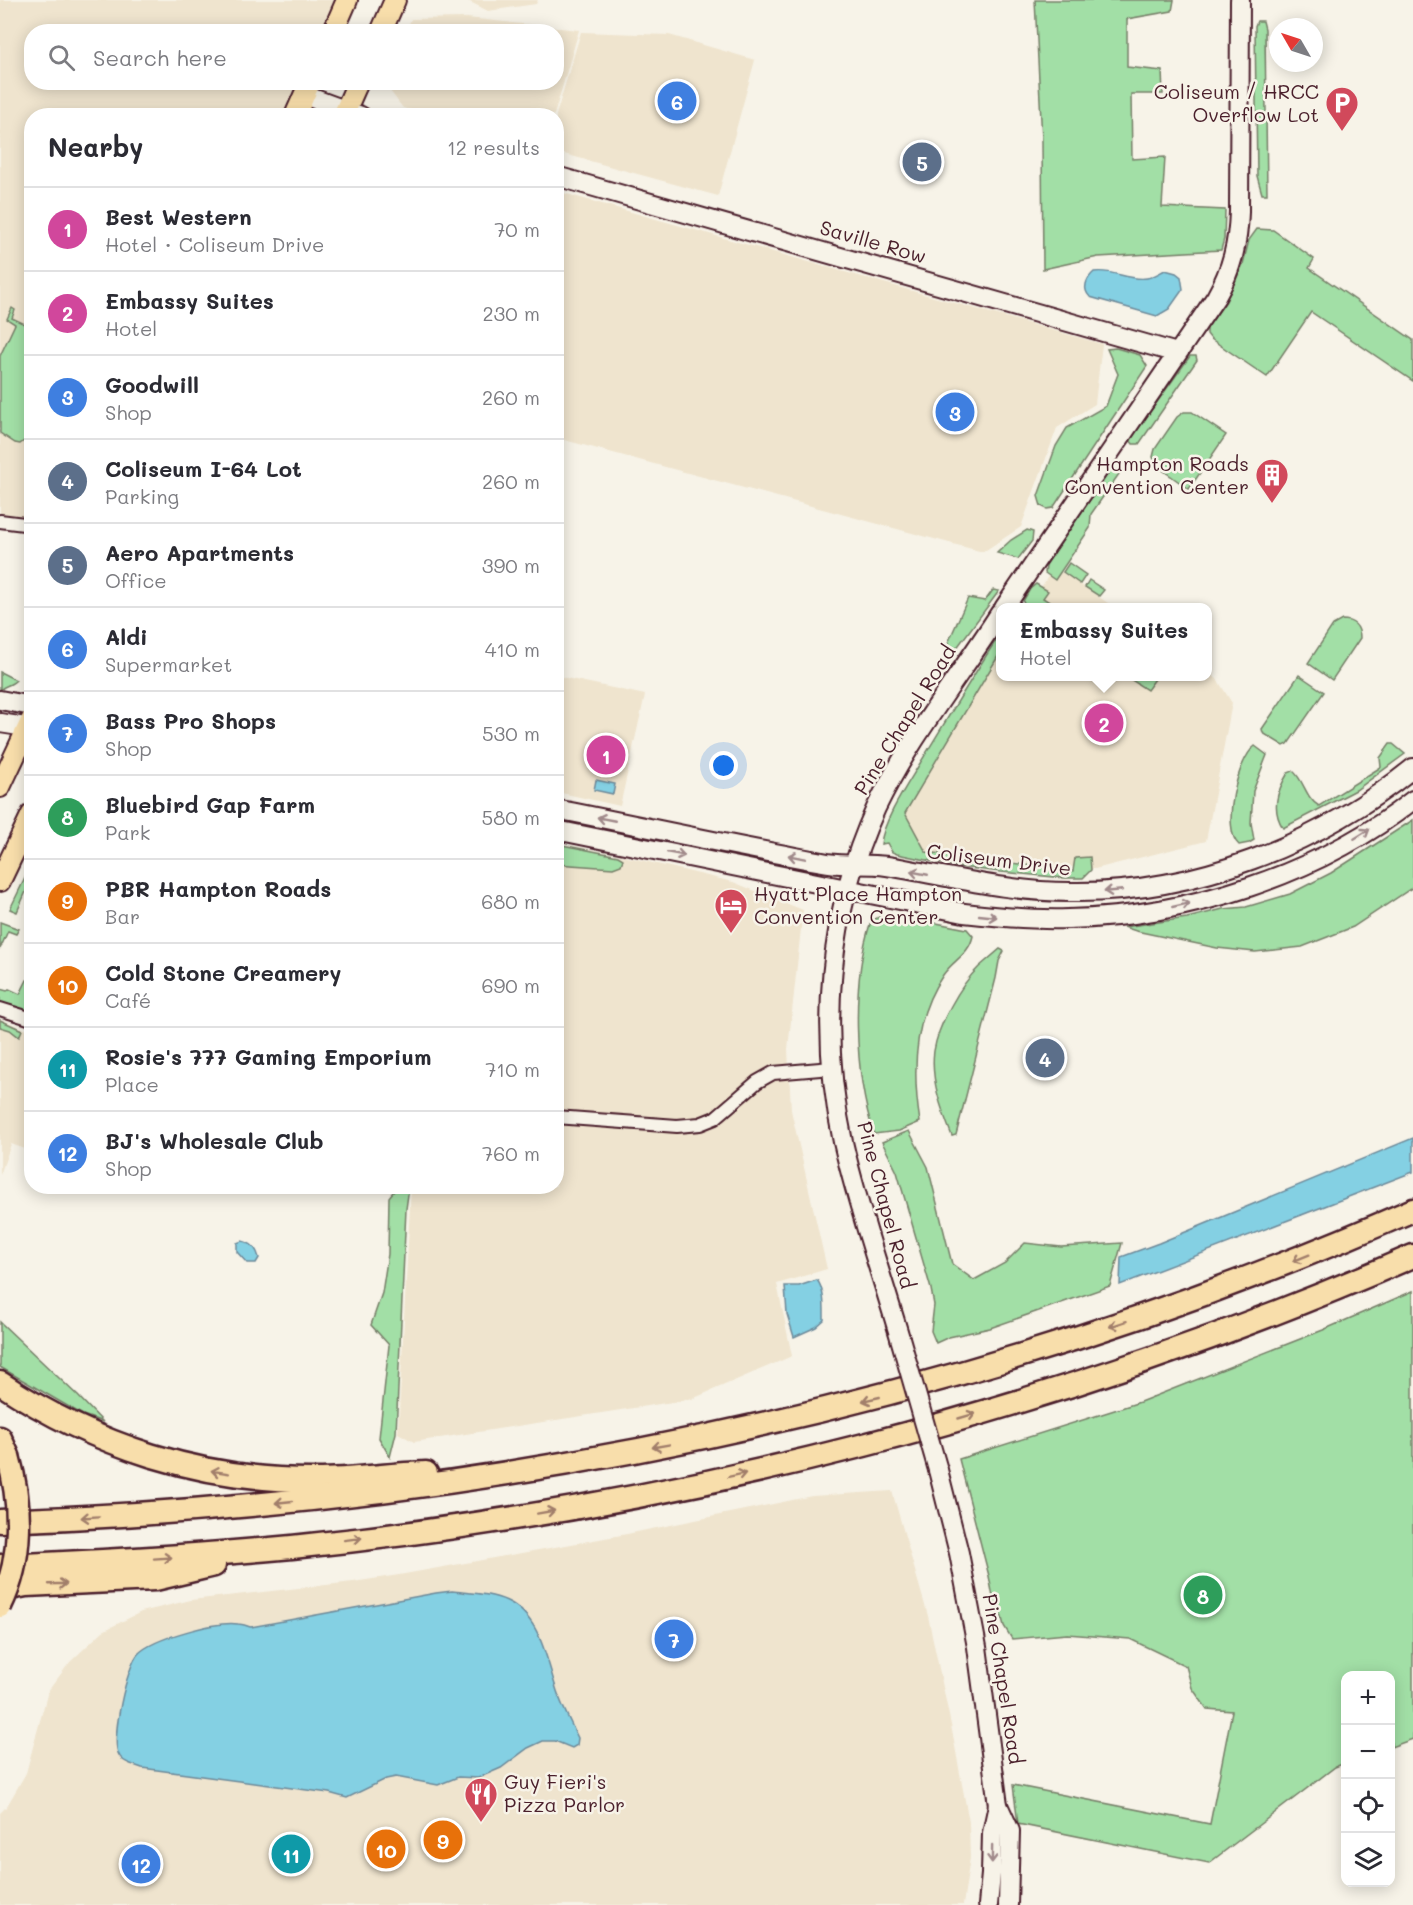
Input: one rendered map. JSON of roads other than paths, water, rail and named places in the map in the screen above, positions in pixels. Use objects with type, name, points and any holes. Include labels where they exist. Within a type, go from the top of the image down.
[{"type":"highway","points":[[1356,1236],[1413,1205]]},
{"type":"highway","points":[[0,1521],[222,1509],[387,1492],[679,1443],[879,1397],[1012,1359],[1251,1278],[1356,1236],[1413,1210]]},
{"type":"highway","points":[[0,1566],[106,1561],[295,1546],[523,1516],[669,1489],[839,1451],[950,1421],[1104,1374],[1275,1313],[1413,1256]]},
{"type":"highway","points":[[0,1383],[39,1408],[120,1446],[180,1465],[221,1473],[262,1478],[318,1480],[550,1466]]},
{"type":"highway","points":[[0,1606],[11,1575],[18,1533],[16,1492],[4,1447]]},
{"type":"highway","points":[[0,1590],[26,1585],[155,1579],[295,1546]]},
{"type":"main road","points":[[336,24],[347,0]]},
{"type":"main road","points":[[384,24],[395,0]]},
{"type":"main road","points":[[299,108],[307,90]]},
{"type":"main road","points":[[352,108],[356,90]]},
{"type":"main road","points":[[0,787],[24,737]]},
{"type":"main road","points":[[0,881],[24,831]]},
{"type":"street","points":[[1007,603],[1219,291],[1235,254],[1239,212],[1240,0]]},
{"type":"street","points":[[309,90],[340,108]]},
{"type":"street","name":"Saville Row","points":[[564,178],[1177,353]]},
{"type":"street","points":[[0,521],[24,524]]},
{"type":"street","name":"Pine Chapel Road","points":[[996,619],[930,717],[888,785],[870,823],[848,889],[836,942],[830,992],[829,1030],[832,1068],[850,1172],[938,1470],[959,1553],[977,1647],[998,1805],[1010,1831],[1008,1905]]},
{"type":"street","points":[[0,700],[24,704]]},
{"type":"street","points":[[0,723],[24,725]]},
{"type":"street","name":"Coliseum Drive","points":[[564,811],[831,864],[880,865],[969,883],[1050,892],[1101,892],[1152,886],[1218,871],[1271,852],[1358,807],[1413,768]]},
{"type":"street","points":[[564,832],[964,914],[1004,918],[1070,919],[1149,911],[1216,897],[1302,865],[1353,840],[1413,800]]},
{"type":"street","points":[[0,1009],[24,1016]]},
{"type":"street","points":[[564,1118],[672,1126],[700,1124],[715,1118],[757,1082],[773,1073],[832,1068]]},
{"type":"street","name":"Pine Chapel Road","points":[[988,1905],[992,1874],[992,1833],[998,1805]]},
{"type":"water","points":[[1165,270],[1181,277],[1183,289],[1169,309],[1157,316],[1090,297],[1086,291],[1087,281],[1094,272],[1147,278]]},
{"type":"water","points":[[596,780],[615,784],[613,794],[594,790]]},
{"type":"water","points":[[1413,1138],[1413,1172],[1120,1285],[1121,1257]]},
{"type":"water","points":[[242,1241],[249,1243],[255,1249],[259,1258],[256,1263],[247,1263],[237,1252],[237,1243]]},
{"type":"water","points":[[817,1280],[823,1294],[824,1320],[816,1327],[794,1337],[787,1314],[785,1286],[799,1286]]},
{"type":"water","points":[[452,1591],[501,1598],[528,1617],[541,1640],[559,1697],[578,1738],[577,1745],[572,1748],[555,1741],[543,1741],[528,1748],[501,1768],[478,1778],[458,1777],[438,1785],[396,1777],[386,1779],[347,1798],[329,1793],[142,1768],[126,1762],[119,1755],[118,1720],[129,1673],[138,1654],[157,1642],[216,1625],[238,1624],[251,1627]]},
{"type":"place","name":"Aldi","points":[[677,101]]},
{"type":"place","name":"Coliseum / HRCC Overflow Lot","points":[[1342,132]]},
{"type":"place","name":"Aero Apartments","points":[[922,162]]},
{"type":"place","name":"Goodwill","points":[[955,412]]},
{"type":"place","name":"Hampton Roads Convention Center","points":[[1272,504]]},
{"type":"place","name":"Embassy Suites","points":[[1104,723]]},
{"type":"place","name":"Best Western","points":[[606,755]]},
{"type":"place","name":"Hyatt Place Hampton Convention Center","points":[[731,934]]},
{"type":"place","name":"Coliseum I-64 Lot","points":[[1045,1058]]},
{"type":"place","name":"Bluebird Gap Farm","points":[[1203,1595]]},
{"type":"place","name":"Bass Pro Shops","points":[[674,1639]]},
{"type":"place","name":"Guy Fieri's Pizza Parlor","points":[[481,1823]]},
{"type":"place","name":"PBR Hampton Roads","points":[[443,1840]]},
{"type":"place","name":"Cold Stone Creamery","points":[[386,1849]]},
{"type":"place","name":"Rosie's 777 Gaming Emporium","points":[[291,1854]]},
{"type":"place","name":"BJ's Wholesale Club","points":[[141,1864]]}]
